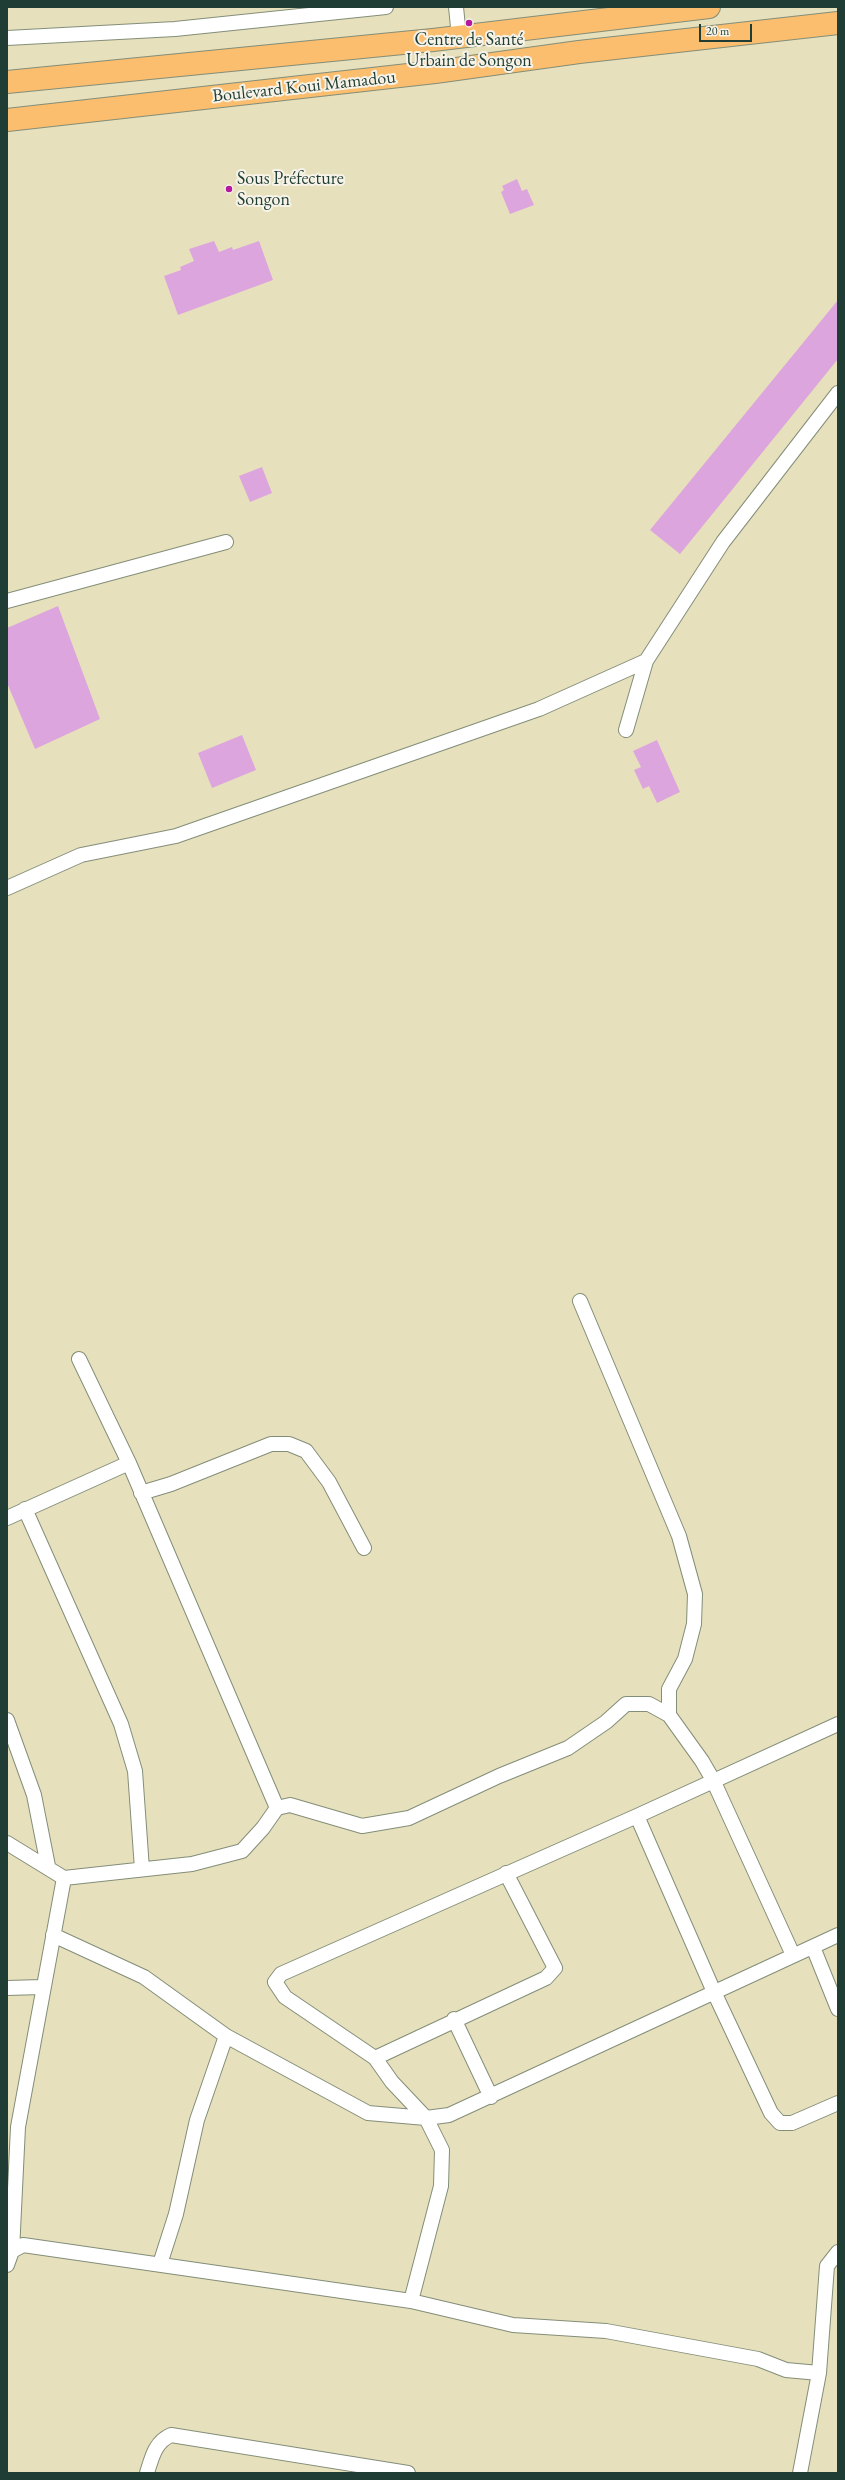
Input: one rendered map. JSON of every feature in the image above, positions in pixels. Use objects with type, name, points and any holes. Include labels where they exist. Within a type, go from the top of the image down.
[{"type":"main road","name":"Boulevard Koui Mamadou","points":[[7,82],[433,40],[708,7]]},
{"type":"main road","name":"Boulevard Koui Mamadou","points":[[7,120],[435,72],[580,52],[838,23]]},
{"type":"main road","points":[[433,40],[435,72]]},
{"type":"street","points":[[7,38],[175,29],[386,7]]},
{"type":"street","points":[[456,7],[459,37]]},
{"type":"street","points":[[626,730],[646,661],[722,542],[838,393]]},
{"type":"street","points":[[7,601],[226,542]]},
{"type":"street","points":[[7,888],[81,855],[176,836],[524,714],[646,661]]},
{"type":"street","points":[[580,1301],[679,1536],[695,1594],[694,1624],[685,1659],[669,1689],[669,1715]]},
{"type":"street","points":[[79,1359],[129,1463],[277,1808]]},
{"type":"street","points":[[141,1493],[171,1484],[271,1444],[288,1444],[306,1451],[329,1482],[364,1548]]},
{"type":"street","points":[[7,1518],[129,1463]]},
{"type":"street","points":[[26,1509],[121,1724],[135,1771],[142,1869]]},
{"type":"street","points":[[7,1843],[48,1866],[64,1878],[192,1864],[242,1851],[263,1828],[277,1808],[290,1805],[362,1826],[409,1818],[499,1776],[568,1748],[606,1722],[626,1704],[649,1704],[669,1715],[713,1780],[793,1955]]},
{"type":"street","points":[[7,1720],[34,1795],[48,1866]]},
{"type":"street","points":[[411,2301],[441,2186],[442,2150],[426,2118],[392,2082],[375,2058],[285,1996],[275,1982],[281,1974],[637,1816],[838,1724]]},
{"type":"street","points":[[637,1816],[714,1992],[771,2113],[780,2123],[792,2123],[838,2103]]},
{"type":"street","points":[[375,2058],[454,2019],[546,1978],[555,1968],[506,1873]]},
{"type":"street","points":[[9,2258],[18,2127],[42,1987],[64,1878]]},
{"type":"street","points":[[53,1935],[144,1977],[226,2036],[368,2113],[426,2118],[449,2116],[838,1935]]},
{"type":"street","points":[[813,1947],[838,2009]]},
{"type":"street","points":[[7,1988],[42,1987]]},
{"type":"street","points":[[454,2019],[491,2097]]},
{"type":"street","points":[[160,2264],[176,2214],[197,2120],[226,2036]]},
{"type":"street","points":[[9,2258],[23,2245],[160,2264],[411,2301],[513,2326],[606,2331],[758,2359],[786,2370],[819,2373]]},
{"type":"street","points":[[800,2473],[819,2373],[827,2266],[838,2252]]},
{"type":"street","points":[[147,2473],[154,2451],[161,2439],[171,2435],[408,2473]]},
{"type":"building","points":[[517,179],[522,191],[527,189],[534,205],[510,214],[501,192],[504,190],[502,186]]},
{"type":"building","points":[[214,241],[219,252],[232,247],[233,250],[259,241],[273,280],[178,315],[164,276],[181,270],[180,267],[194,261],[189,249]]},
{"type":"building","points":[[838,300],[838,359],[680,554],[650,530]]},
{"type":"building","points":[[262,467],[272,493],[250,502],[239,476]]},
{"type":"building","points":[[58,606],[100,719],[35,749],[7,683],[7,628]]},
{"type":"building","points":[[242,735],[256,770],[212,788],[198,753]]},
{"type":"building","points":[[657,740],[680,792],[657,803],[649,786],[643,789],[634,770],[641,767],[633,751]]},
{"type":"place","name":"Centre de Santé Urbain de Songon","points":[[469,23]]},
{"type":"place","name":"Sous Préfecture Songon","points":[[229,189]]}]
